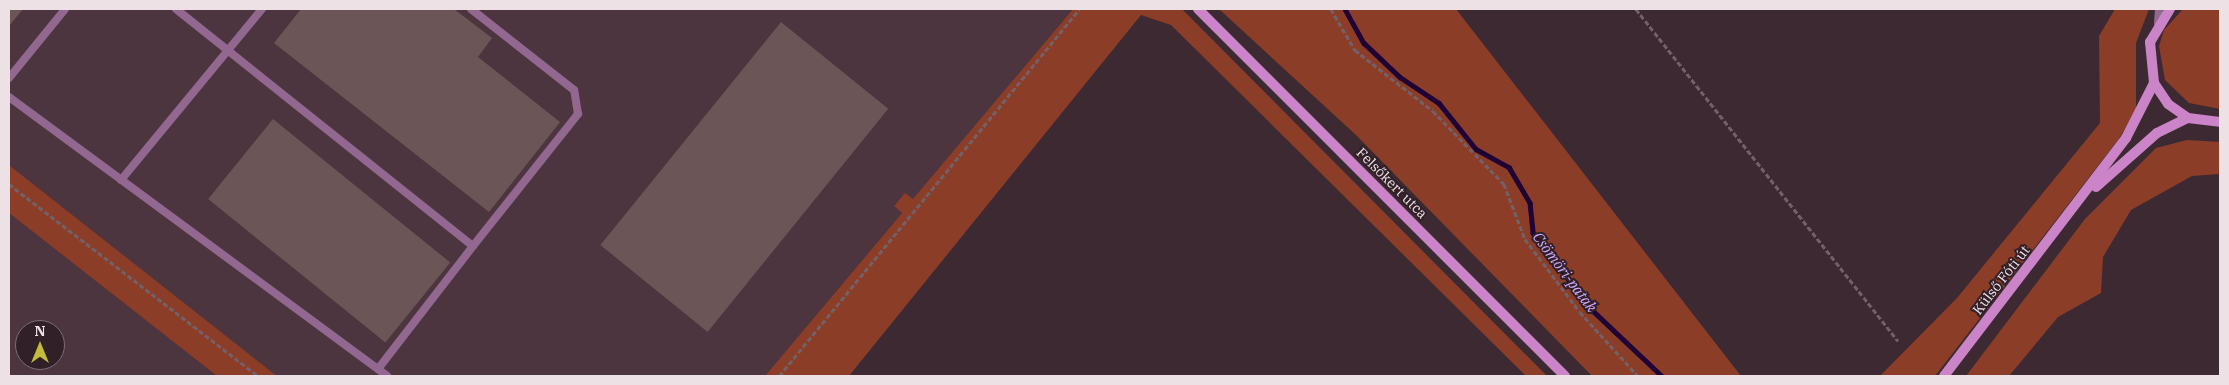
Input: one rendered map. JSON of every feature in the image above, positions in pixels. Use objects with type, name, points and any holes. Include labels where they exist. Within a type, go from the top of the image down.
[{"type":"main road","name":"Felsőkert utca","points":[[1198,9],[1565,376]]},
{"type":"main road","points":[[2170,9],[2158,23],[2149,56],[2154,83],[2168,104],[2188,118],[2220,122]]},
{"type":"main road","name":"Külső Fóti út","points":[[1944,376],[2081,201],[2142,115],[2154,83]]},
{"type":"main road","name":"Külső Fóti út","points":[[2081,201],[2157,133],[2188,118]]},
{"type":"lane","points":[[9,78],[65,9]]},
{"type":"lane","points":[[176,9],[473,246]]},
{"type":"lane","points":[[121,180],[262,9]]},
{"type":"lane","points":[[378,370],[578,114],[574,90],[471,9]]},
{"type":"lane","points":[[2158,23],[2159,9]]},
{"type":"lane","points":[[9,97],[387,376]]},
{"type":"path","points":[[779,376],[1079,9]]},
{"type":"path","points":[[1331,9],[1355,50],[1433,111],[1504,184],[1526,239],[1580,312],[1638,376]]},
{"type":"path","points":[[1636,9],[1898,341]]},
{"type":"path","points":[[9,184],[258,376]]},
{"type":"shaded area","points":[[9,9],[1073,9],[913,200],[905,194],[894,206],[902,213],[765,376],[277,376],[9,165]]},
{"type":"shaded area","points":[[1073,9],[1182,9],[1547,376],[1526,376],[1171,25],[1141,15],[849,376],[765,376],[902,213],[894,206],[905,193],[913,199]]},
{"type":"shaded area","points":[[1219,9],[1456,9],[1741,376],[1592,376],[1356,135]]},
{"type":"shaded area","points":[[2115,9],[2149,9],[2136,43],[2136,111],[2118,140],[1935,376],[1880,376],[1957,298],[2100,123],[2099,36]]},
{"type":"shaded area","points":[[2183,9],[2220,9],[2220,109],[2189,103],[2165,80],[2159,46],[2164,30]]},
{"type":"shaded area","points":[[2187,140],[2220,142],[2220,174],[2192,176],[2131,210],[2103,257],[2101,293],[2058,317],[2009,376],[1966,376],[2085,219],[2156,148]]},
{"type":"shaded area","points":[[9,165],[277,376],[217,376],[9,213]]},
{"type":"shaded area","points":[[9,213],[217,376],[9,376]]},
{"type":"building","points":[[9,9],[23,9],[9,26]]},
{"type":"building","points":[[301,9],[454,9],[492,38],[478,57],[560,122],[489,212],[274,43]]},
{"type":"building","points":[[781,22],[888,109],[708,332],[600,245]]},
{"type":"building","points":[[273,119],[450,262],[385,343],[208,199]]},
{"type":"waterway","name":"Csömöri-patak","points":[[1345,9],[1364,43],[1400,77],[1439,103],[1476,149],[1509,167],[1530,203],[1533,233],[1590,308],[1662,376]]}]
